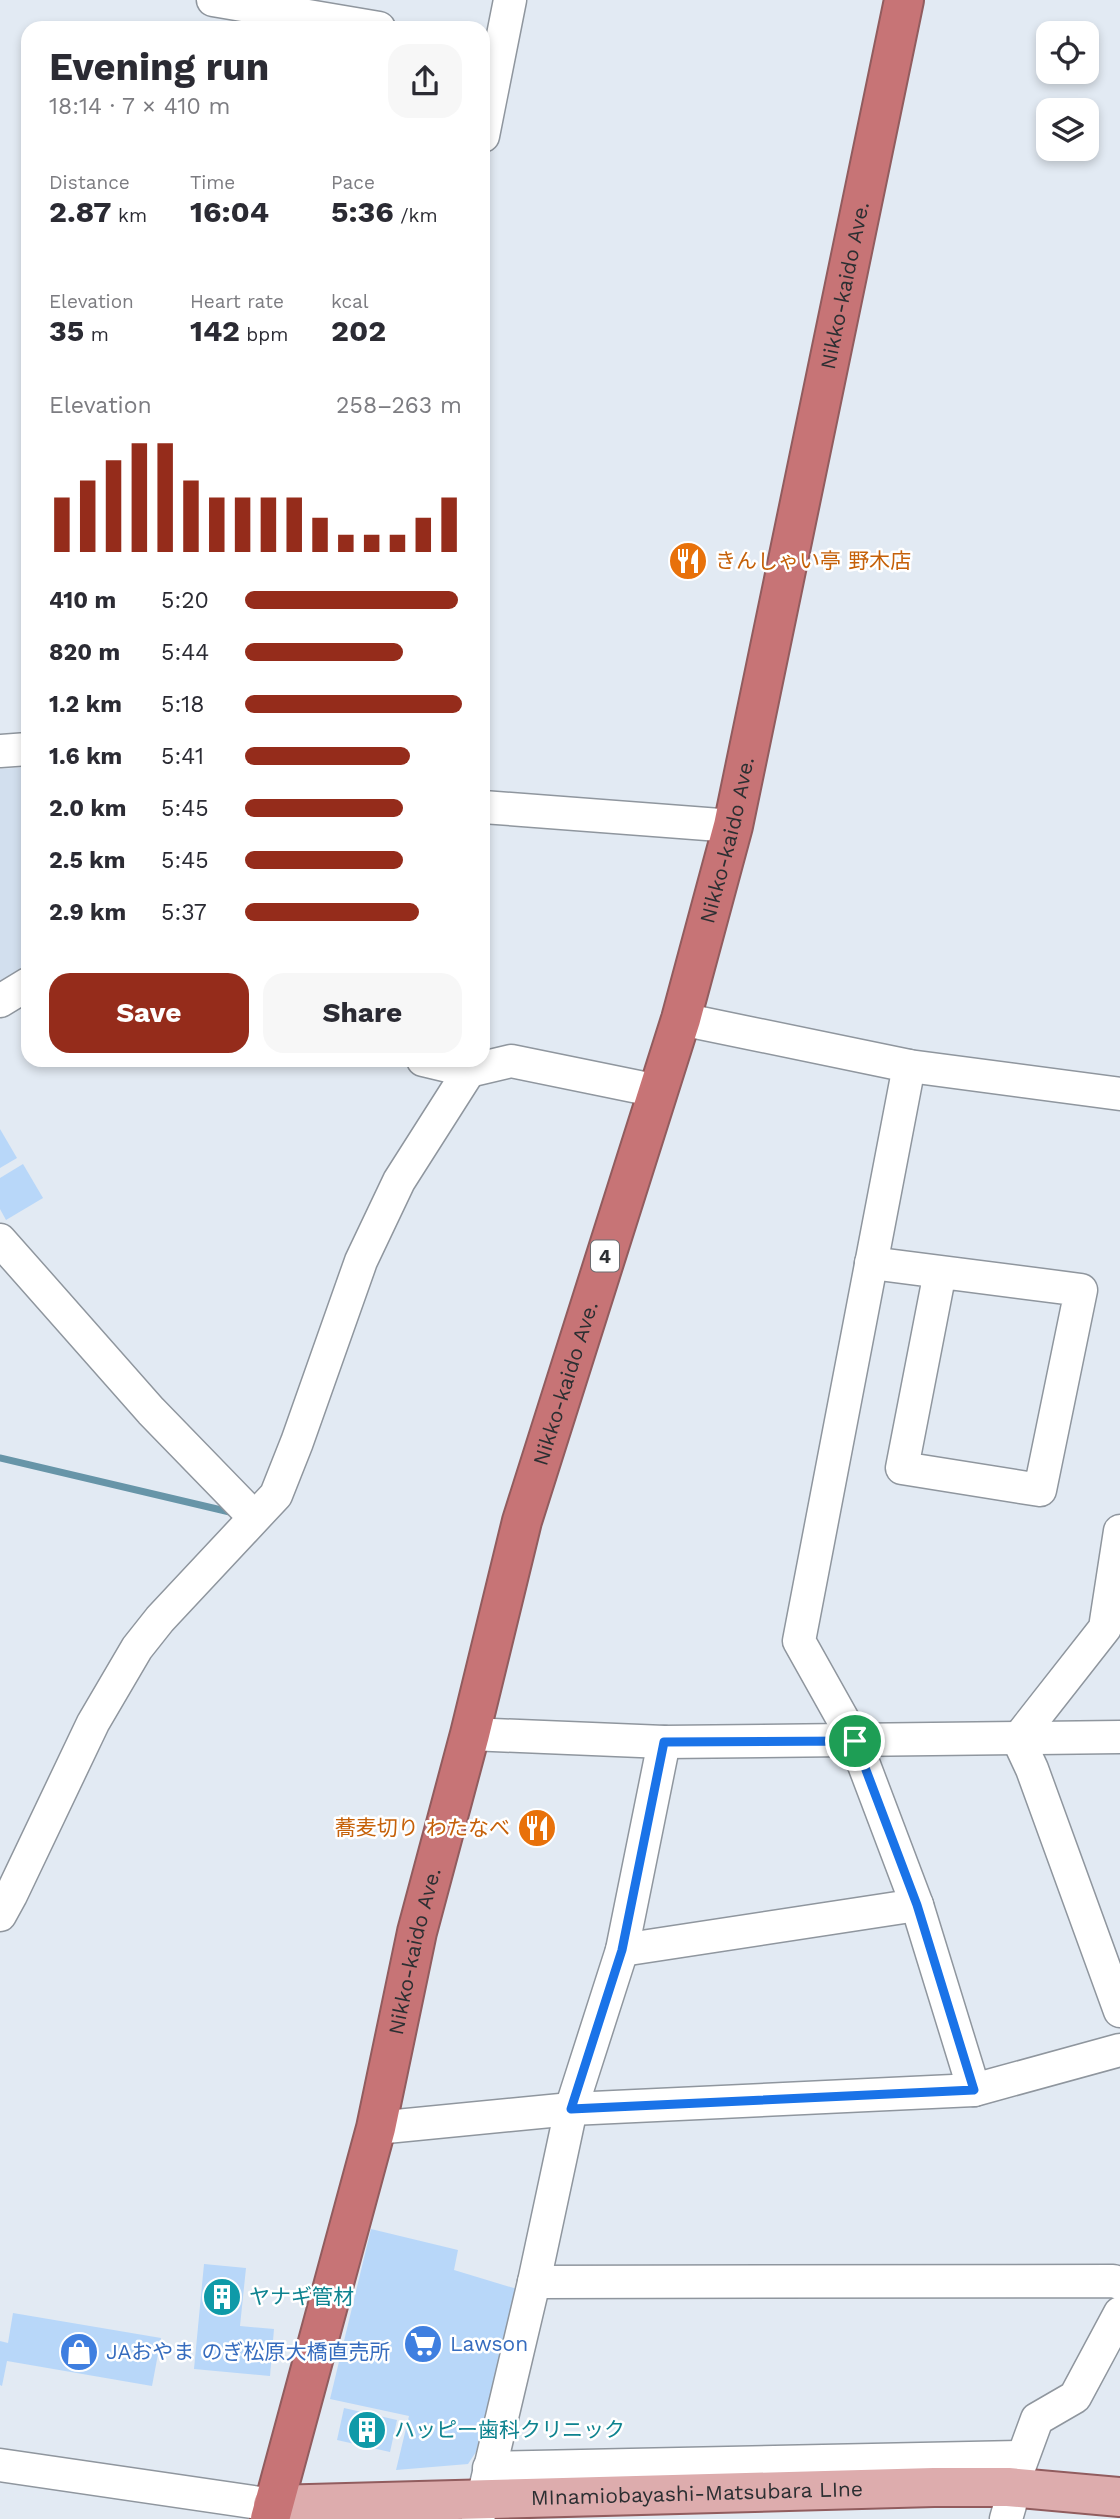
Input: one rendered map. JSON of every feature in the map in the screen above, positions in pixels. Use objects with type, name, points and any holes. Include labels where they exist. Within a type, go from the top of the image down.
[{"type":"highway","name":"Nikko-kaido Ave.","points":[[272,2512],[376,2127],[417,1932],[470,1734],[522,1521],[681,1019],[733,826],[905,0]]},
{"type":"main road","name":"MInamiobayashi-Matsubara LIne","points":[[272,2512],[483,2496],[934,2487],[1008,2487],[1120,2497]]},
{"type":"street","points":[[213,0],[338,21]]},
{"type":"street","points":[[490,67],[492,47],[510,0]]},
{"type":"street","points":[[0,751],[21,750]]},
{"type":"street","points":[[490,808],[733,826]]},
{"type":"street","points":[[0,1001],[21,988]]},
{"type":"street","points":[[681,1019],[909,1066],[1120,1094]]},
{"type":"street","points":[[490,1066],[511,1061],[658,1091]]},
{"type":"street","points":[[909,1066],[799,1641],[855,1741],[917,1905],[974,2090]]},
{"type":"street","points":[[452,1067],[469,1071],[486,1067]]},
{"type":"street","points":[[0,1915],[93,1723],[137,1648],[160,1619],[276,1495],[361,1261],[399,1181],[469,1071]]},
{"type":"street","points":[[0,1240],[151,1411],[254,1517]]},
{"type":"street","points":[[871,1263],[1081,1290],[1040,1490],[902,1468],[940,1272]]},
{"type":"street","points":[[1018,1739],[1105,1628],[1120,1531]]},
{"type":"street","points":[[470,1734],[664,1742],[1120,1737]]},
{"type":"street","points":[[1018,1739],[1032,1769],[1120,2011]]},
{"type":"street","points":[[664,1742],[622,1950],[571,2109],[534,2282],[483,2496],[1021,2463],[1037,2419],[1075,2398],[1120,2313]]},
{"type":"street","points":[[622,1950],[917,1905]]},
{"type":"street","points":[[376,2127],[571,2109],[974,2090],[1120,2050]]},
{"type":"street","points":[[534,2282],[1120,2283]]},
{"type":"street","points":[[0,2465],[272,2512]]},
{"type":"shaded area","points":[[21,768],[21,980],[0,993],[0,769]]},
{"type":"building","points":[[0,1129],[17,1158],[0,1168]]},
{"type":"building","points":[[23,1164],[43,1198],[6,1220],[0,1209],[0,1178]]},
{"type":"building","name":"Lawson","points":[[371,2229],[458,2250],[454,2270],[517,2289],[476,2452],[468,2464],[396,2470],[409,2416],[330,2399]]},
{"type":"building","name":"ヤナギ管材","points":[[204,2264],[246,2268],[240,2326],[274,2329],[270,2376],[194,2369]]},
{"type":"building","name":"JAおやま のぎ松原大橋直売所","points":[[13,2313],[161,2338],[152,2386],[7,2361],[2,2386],[0,2385],[0,2341],[8,2343]]},
{"type":"building","name":"ハッピー歯科クリニック","points":[[344,2408],[397,2420],[390,2452],[337,2440]]},
{"type":"waterway","points":[[0,1458],[234,1513]]},
{"type":"place","name":"きんしゃい亭 野木店","points":[[688,561]]},
{"type":"place","name":"蕎麦切り わたなべ","points":[[537,1828]]},
{"type":"place","name":"ヤナギ管材","points":[[222,2297]]},
{"type":"place","name":"Lawson","points":[[423,2344]]},
{"type":"place","name":"JAおやま のぎ松原大橋直売所","points":[[79,2352]]},
{"type":"place","name":"ハッピー歯科クリニック","points":[[367,2430]]},
{"type":"route","points":[[855,1741],[917,1905],[974,2090],[571,2109],[622,1950],[664,1742],[855,1741]]}]
